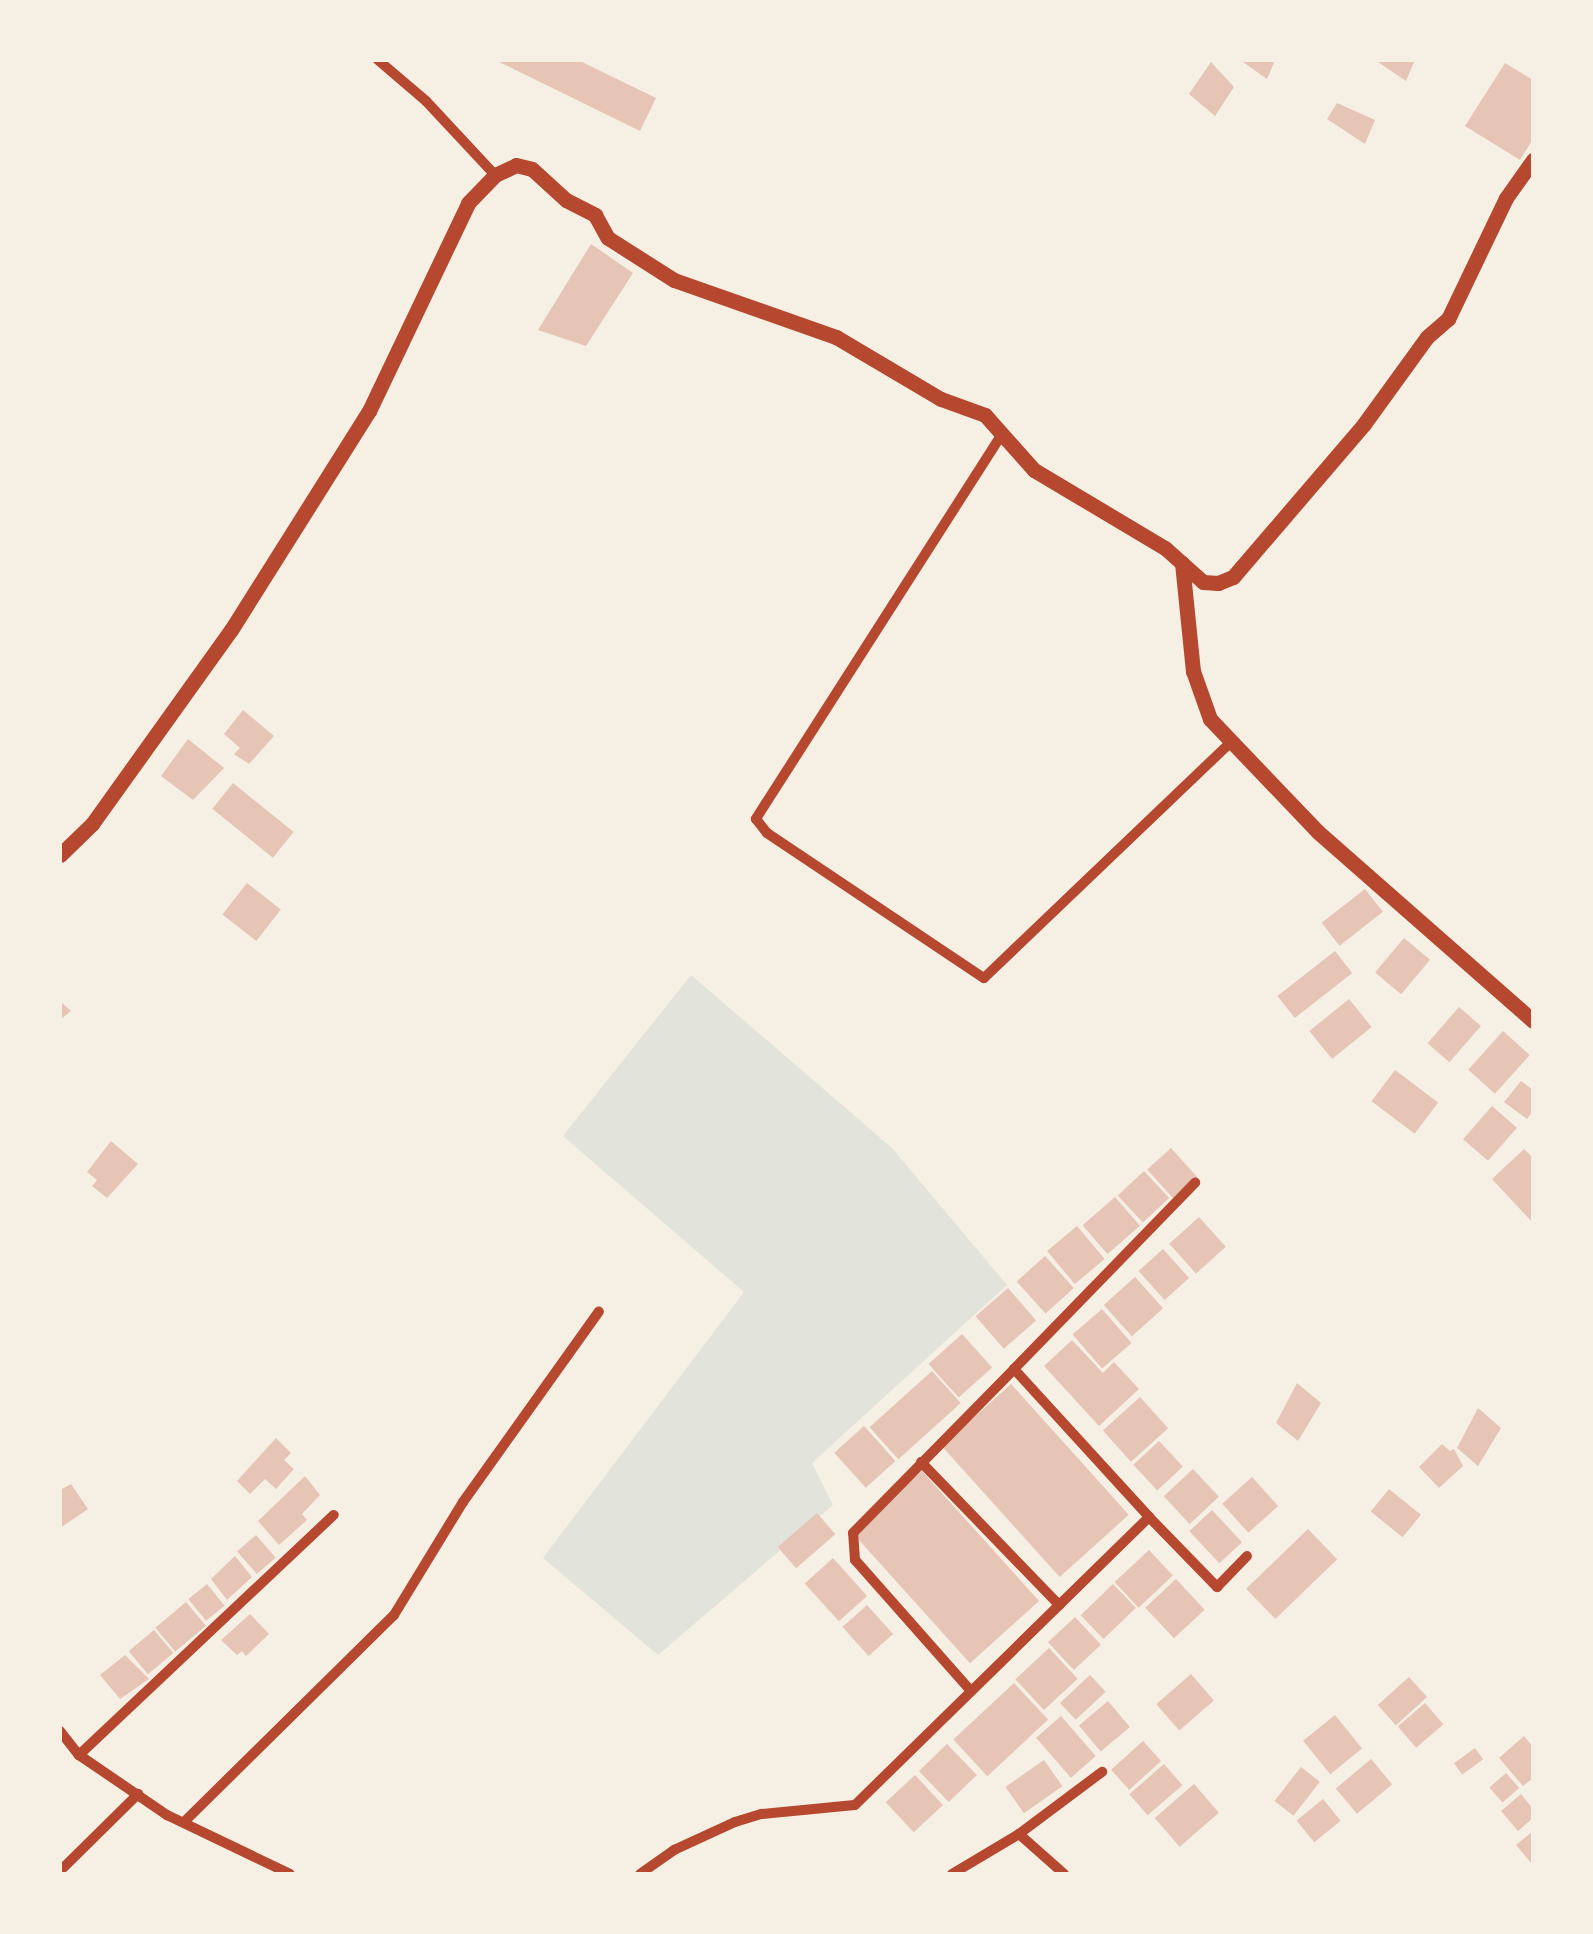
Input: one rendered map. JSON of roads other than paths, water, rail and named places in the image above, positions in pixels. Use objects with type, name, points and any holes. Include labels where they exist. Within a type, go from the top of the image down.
[{"type":"street","points":[[378,60],[426,101],[496,175]]},
{"type":"street","points":[[60,855],[92,824],[232,630],[368,410],[468,203],[496,175],[516,165],[532,169],[566,200],[596,216],[608,238],[674,280],[836,337],[941,399],[985,416],[1034,470],[1165,548],[1203,582],[1218,583],[1233,577],[1364,424],[1426,337],[1448,319],[1506,198],[1533,160]]},
{"type":"street","points":[[1002,434],[756,818],[768,833],[984,978],[1232,741]]},
{"type":"street","points":[[1182,563],[1193,672],[1210,719],[1318,832],[1533,1021]]},
{"type":"street","points":[[972,1691],[854,1560],[851,1548],[858,1523],[1195,1184]]},
{"type":"street","points":[[184,1822],[394,1615],[463,1502],[599,1311]]},
{"type":"street","points":[[1014,1369],[1217,1587],[1247,1556]]},
{"type":"street","points":[[920,1462],[1059,1605]]},
{"type":"street","points":[[79,1756],[334,1516]]},
{"type":"street","points":[[640,1874],[674,1850],[735,1822],[762,1814],[855,1805],[1149,1517]]},
{"type":"street","points":[[60,1731],[79,1756],[138,1794],[184,1822],[290,1874]]},
{"type":"street","points":[[952,1874],[1019,1834],[1102,1772]]},
{"type":"street","points":[[60,1871],[138,1794]]},
{"type":"street","points":[[1019,1834],[1064,1874]]}]
